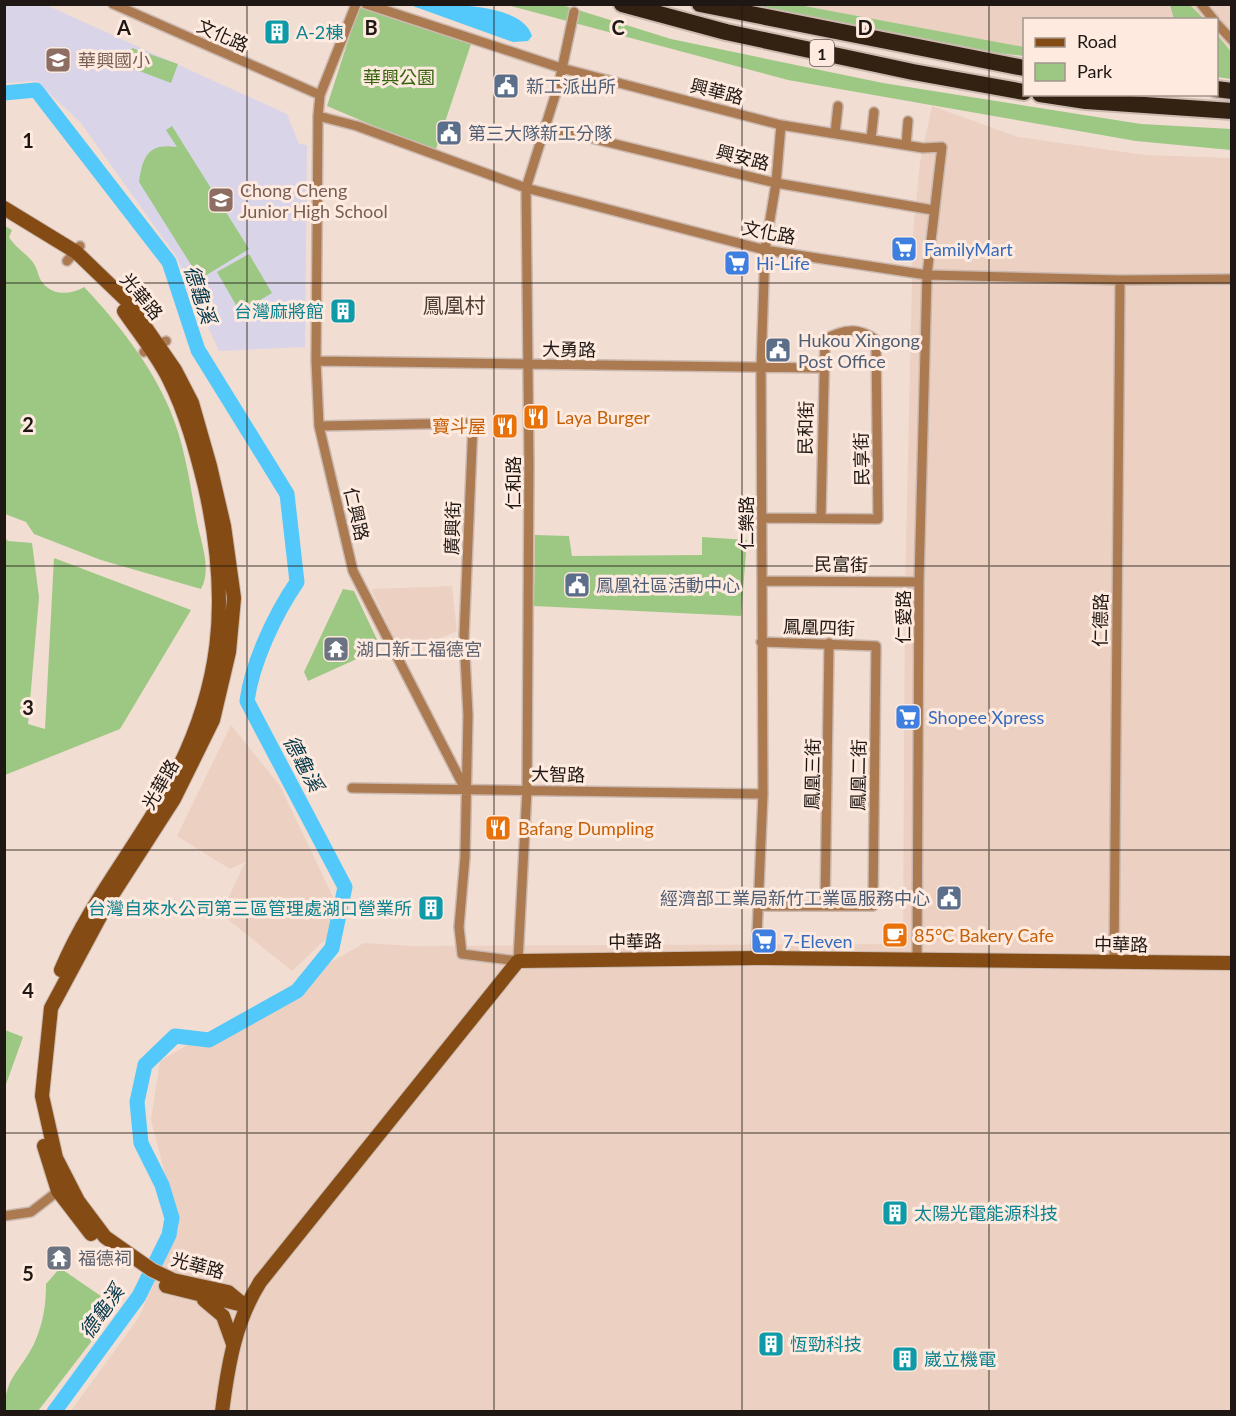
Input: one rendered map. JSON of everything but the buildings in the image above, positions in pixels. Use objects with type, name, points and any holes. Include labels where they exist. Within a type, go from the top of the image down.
[{"type":"highway","name":"1","points":[[622,4],[738,35],[913,72],[1023,92]]},
{"type":"highway","name":"1","points":[[700,4],[1023,68]]},
{"type":"highway","points":[[1053,96],[1086,101],[1232,111]]},
{"type":"street","name":"文化路","points":[[113,4],[320,95]]},
{"type":"street","name":"仁興路","points":[[356,4],[320,95],[318,116],[316,361],[319,426],[353,571],[465,789],[465,857],[459,927],[462,954],[518,961]]},
{"type":"street","name":"興華路","points":[[366,4],[561,68],[781,126],[906,145],[942,147],[927,275]]},
{"type":"street","points":[[1201,4],[1213,18]]},
{"type":"street","name":"仁和路","points":[[518,961],[527,790],[526,188],[545,127],[574,12]]},
{"type":"street","points":[[1218,24],[1232,40]]},
{"type":"street","points":[[835,133],[838,106]]},
{"type":"street","points":[[871,139],[874,112]]},
{"type":"street","name":"文化路","points":[[318,116],[357,126],[526,188],[765,250],[927,275],[1120,280],[1232,279]]},
{"type":"street","points":[[906,145],[908,121]]},
{"type":"street","name":"仁樂路","points":[[756,958],[763,794],[761,368],[765,250],[776,183],[781,126]]},
{"type":"street","name":"興安路","points":[[545,127],[776,183],[933,210]]},
{"type":"street","name":"光華路","points":[[4,208],[73,254],[128,302],[192,403],[224,526],[234,598],[229,652],[213,720],[174,799],[67,976],[51,1008],[55,1021],[42,1096],[63,1187]]},
{"type":"street","name":"光華路","points":[[4,218],[73,254]]},
{"type":"street","name":"仁愛路","points":[[917,960],[919,582],[927,275]]},
{"type":"street","name":"仁德路","points":[[1114,962],[1120,280]]},
{"type":"street","name":"民享街","points":[[763,518],[878,519],[876,340],[864,332],[842,330],[825,339]]},
{"type":"street","name":"民和街","points":[[821,517],[822,368],[825,339]]},
{"type":"street","name":"光華路","points":[[155,347],[184,412],[212,518],[221,597],[212,681],[200,721],[185,744],[165,794],[96,900],[67,957],[46,1006],[34,1095],[48,1163],[63,1187],[78,1201],[105,1237],[168,1287],[196,1296],[245,1306]]},
{"type":"street","name":"大勇路","points":[[316,361],[822,368]]},
{"type":"street","name":"廣興街","points":[[319,426],[473,423],[464,637],[468,715],[465,789]]},
{"type":"street","name":"民富街","points":[[762,581],[919,582]]},
{"type":"street","name":"鳳凰四街","points":[[761,642],[876,646]]},
{"type":"street","name":"鳳凰三街","points":[[825,906],[829,643]]},
{"type":"street","name":"鳳凰二街","points":[[825,906],[873,906],[876,646]]},
{"type":"street","name":"大智路","points":[[352,788],[763,794]]},
{"type":"street","points":[[758,906],[825,906]]},
{"type":"street","name":"中華路","points":[[518,961],[756,958],[1232,963]]},
{"type":"street","points":[[222,1412],[233,1344],[245,1306],[260,1282],[518,961]]},
{"type":"street","points":[[4,1216],[31,1212],[63,1187]]},
{"type":"street","name":"光華路","points":[[148,1272],[228,1292],[245,1306]]},
{"type":"street","points":[[196,1296],[219,1310],[229,1326],[233,1344]]},
{"type":"shaded area","name":"Chong Cheng Junior High School","points":[[5,5],[46,5],[287,114],[299,144],[307,145],[305,347],[219,351],[176,256],[80,122],[36,81],[5,83]]},
{"type":"shaded area","points":[[785,5],[1231,5],[1231,67],[1218,66],[1218,18],[1023,18],[1023,51]]},
{"type":"shaded area","points":[[932,106],[1018,137],[1145,155],[1231,158],[1231,1411],[70,1412],[139,1317],[179,1228],[151,1120],[160,1061],[364,943],[412,946],[903,944],[905,592],[913,233],[920,163]]},
{"type":"shaded area","points":[[452,586],[457,631],[402,655],[371,589]]},
{"type":"shaded area","points":[[231,725],[280,786],[334,899],[328,937],[292,971],[221,914],[245,862],[230,869],[177,836]]},
{"type":"green space","points":[[507,5],[562,5],[671,39],[883,83],[1141,124],[1231,129],[1231,150],[1136,141],[788,80]]},
{"type":"green space","points":[[725,5],[799,5],[1023,47],[1023,56],[951,48]]},
{"type":"green space","points":[[1170,5],[1190,5],[1203,18],[1174,18]]},
{"type":"green space","name":"華興公園","points":[[359,7],[472,41],[435,152],[327,106]]},
{"type":"green space","points":[[1218,36],[1231,52],[1231,79],[1218,77]]},
{"type":"green space","points":[[132,48],[178,64],[171,83],[126,66]]},
{"type":"green space","points":[[172,126],[249,249],[200,279],[139,182],[145,158],[153,149],[167,146],[177,147],[166,130]]},
{"type":"green space","points":[[5,226],[12,230],[9,237],[32,261],[46,287],[56,292],[68,293],[84,287],[133,345],[162,393],[175,423],[183,451],[203,547],[206,573],[201,589],[101,560],[34,534],[26,522],[5,514]]},
{"type":"green space","points":[[249,254],[272,293],[240,312],[217,272]]},
{"type":"green space","points":[[535,535],[569,536],[572,556],[702,555],[702,537],[747,540],[741,616],[534,606]]},
{"type":"green space","points":[[4,537],[8,541],[32,543],[39,597],[28,724],[45,729],[54,558],[191,610],[120,729],[5,775]]},
{"type":"green space","points":[[343,589],[354,591],[381,648],[308,681],[304,672]]},
{"type":"green space","points":[[4,1030],[23,1037],[5,1087]]},
{"type":"green space","points":[[60,1268],[114,1305],[91,1342],[38,1411],[5,1411],[5,1400],[10,1383],[29,1354],[40,1329],[45,1307],[46,1284]]},
{"type":"water","points":[[410,5],[459,5],[497,11],[513,16],[525,25],[532,36],[528,41],[513,42]]},
{"type":"waterway","name":"德龜溪","points":[[4,93],[36,90],[169,262],[198,350],[287,494],[297,582],[259,655],[247,701],[345,887],[332,948],[297,991],[209,1040],[175,1036],[145,1065],[137,1102],[141,1143],[162,1185],[172,1218],[169,1235],[139,1296],[54,1412]]},
{"type":"place","name":"A-2棟","points":[[277,32]]},
{"type":"place","name":"華興國小","points":[[58,60]]},
{"type":"place","name":"新工派出所","points":[[506,86]]},
{"type":"place","name":"第三大隊新工分隊","points":[[449,133]]},
{"type":"place","name":"Chong Cheng Junior High School","points":[[221,200]]},
{"type":"place","name":"FamilyMart","points":[[904,249]]},
{"type":"place","name":"Hi-Life","points":[[737,263]]},
{"type":"place","name":"台灣麻將館","points":[[343,311]]},
{"type":"place","name":"Hukou Xingong Post Office","points":[[778,350]]},
{"type":"place","name":"Laya Burger","points":[[536,417]]},
{"type":"place","name":"寶斗屋","points":[[505,426]]},
{"type":"place","name":"鳳凰社區活動中心","points":[[577,585]]},
{"type":"place","name":"湖口新工福德宮","points":[[336,649]]},
{"type":"place","name":"Shopee Xpress","points":[[908,717]]},
{"type":"place","name":"Bafang Dumpling","points":[[498,828]]},
{"type":"place","name":"經濟部工業局新竹工業區服務中心","points":[[949,898]]},
{"type":"place","name":"台灣自來水公司第三區管理處湖口營業所","points":[[431,908]]},
{"type":"place","name":"85°C Bakery Cafe","points":[[895,935]]},
{"type":"place","name":"7-Eleven","points":[[764,941]]},
{"type":"place","name":"太陽光電能源科技","points":[[895,1213]]},
{"type":"place","name":"福德祠","points":[[59,1258]]},
{"type":"place","name":"恆勁科技","points":[[771,1344]]},
{"type":"place","name":"崴立機電","points":[[905,1359]]},
{"type":"district","name":"鳳凰村","points":[[454,304]]}]
